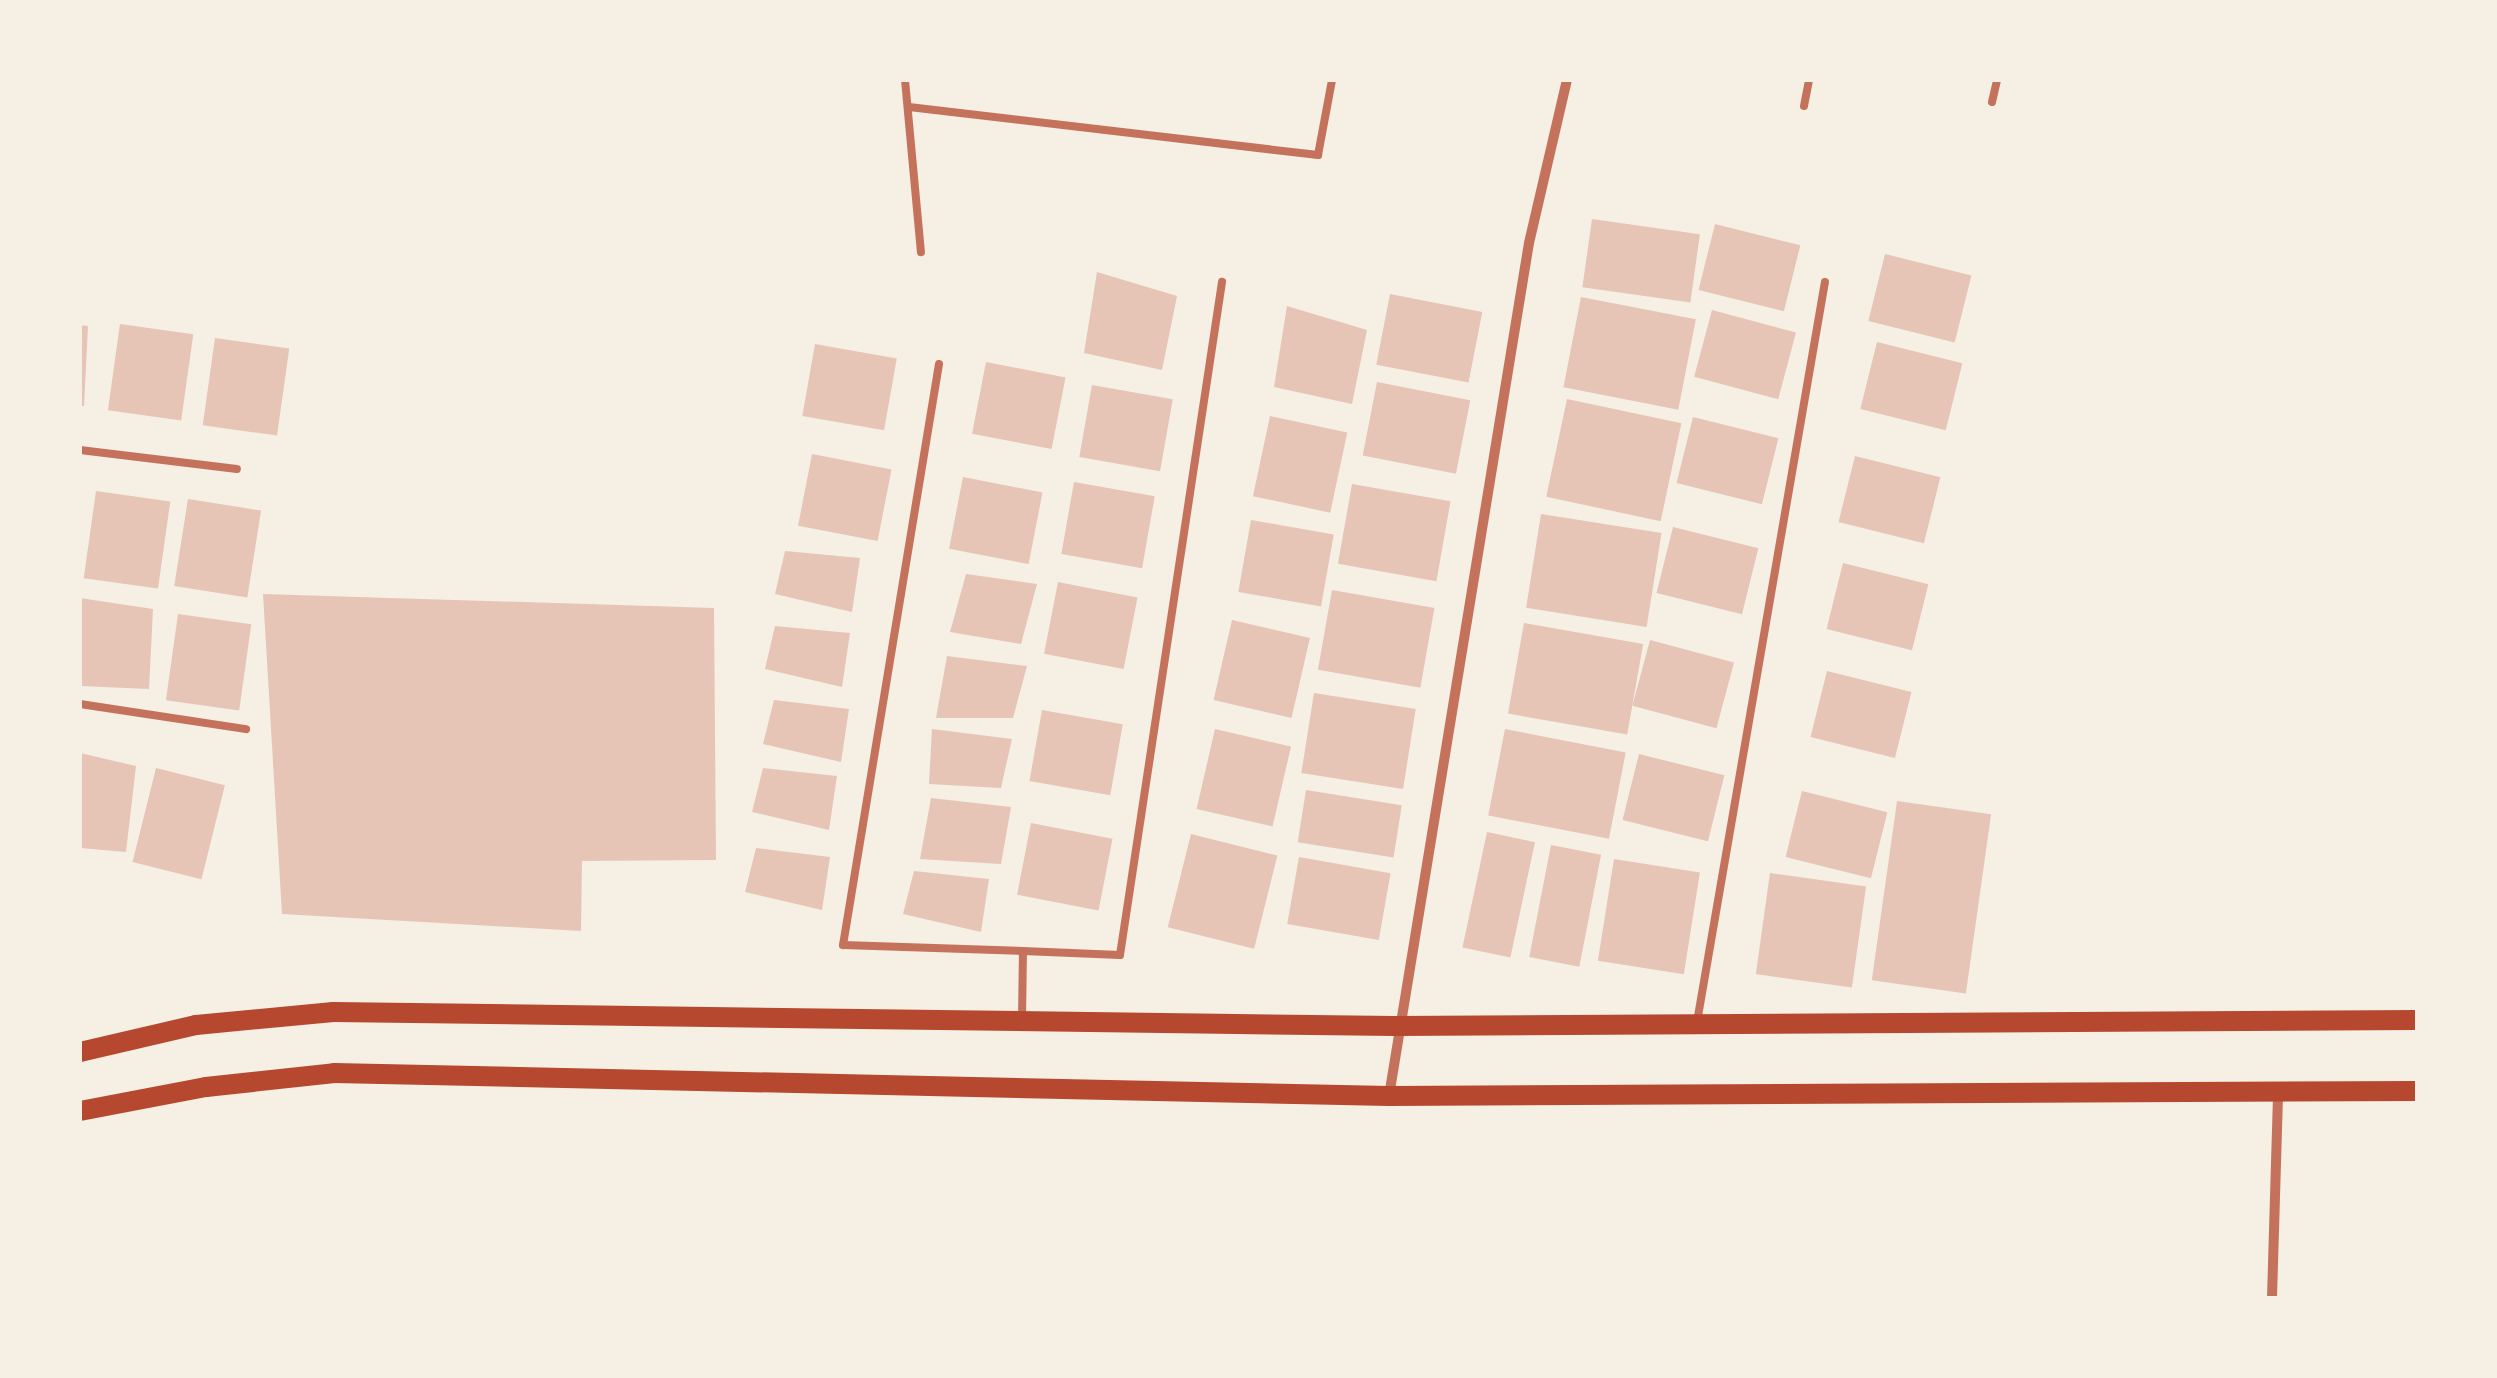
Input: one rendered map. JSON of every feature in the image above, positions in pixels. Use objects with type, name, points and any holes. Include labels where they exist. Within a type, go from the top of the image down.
[{"type":"main road","points":[[80,1052],[196,1025],[333,1012],[1395,1026],[2417,1020]]},
{"type":"main road","points":[[80,1112],[206,1087],[334,1073],[1389,1096],[2417,1091]]},
{"type":"street","points":[[1389,1096],[1395,1026],[1529,243],[1568,80]]},
{"type":"street","points":[[2272,1298],[2278,1092]]},
{"type":"lane","points":[[905,80],[921,252]]},
{"type":"lane","points":[[909,107],[1318,155],[1332,80]]},
{"type":"lane","points":[[1804,106],[1808,80]]},
{"type":"lane","points":[[1992,102],[1997,80]]},
{"type":"lane","points":[[938,364],[842,945],[1120,954],[1222,282]]},
{"type":"lane","points":[[1696,1026],[1825,282]]},
{"type":"lane","points":[[80,450],[238,468]]},
{"type":"lane","points":[[80,704],[246,729]]},
{"type":"lane","points":[[1022,1020],[1023,951]]},
{"type":"building","points":[[1592,219],[1700,234],[1690,302],[1582,287]]},
{"type":"building","points":[[1715,224],[1800,245],[1784,311],[1699,290]]},
{"type":"building","points":[[1885,254],[1971,276],[1955,342],[1868,321]]},
{"type":"building","points":[[1097,272],[1177,296],[1162,370],[1084,353]]},
{"type":"building","points":[[1390,294],[1482,312],[1469,383],[1376,365]]},
{"type":"building","points":[[1581,297],[1696,319],[1678,410],[1563,387]]},
{"type":"building","points":[[1287,306],[1367,330],[1352,404],[1274,387]]},
{"type":"building","points":[[1712,310],[1796,333],[1778,399],[1694,377]]},
{"type":"building","points":[[120,324],[193,334],[181,420],[108,410]]},
{"type":"building","points":[[80,325],[88,326],[84,406],[80,406]]},
{"type":"building","points":[[215,338],[289,348],[277,436],[203,425]]},
{"type":"building","points":[[1877,342],[1962,363],[1946,430],[1860,409]]},
{"type":"building","points":[[815,344],[897,358],[884,430],[802,416]]},
{"type":"building","points":[[986,362],[1066,377],[1052,449],[972,434]]},
{"type":"building","points":[[1377,382],[1470,400],[1456,474],[1363,456]]},
{"type":"building","points":[[1092,385],[1173,399],[1160,471],[1079,457]]},
{"type":"building","points":[[1567,399],[1681,423],[1661,521],[1546,497]]},
{"type":"building","points":[[1270,416],[1347,432],[1330,513],[1253,496]]},
{"type":"building","points":[[1693,417],[1778,438],[1762,504],[1677,483]]},
{"type":"building","points":[[812,454],[892,469],[878,541],[798,526]]},
{"type":"building","points":[[1855,456],[1940,477],[1924,543],[1839,522]]},
{"type":"building","points":[[963,477],[1043,492],[1029,564],[949,549]]},
{"type":"building","points":[[1074,482],[1155,496],[1142,568],[1061,554]]},
{"type":"building","points":[[1352,484],[1450,501],[1436,581],[1338,564]]},
{"type":"building","points":[[96,491],[170,501],[158,589],[84,578]]},
{"type":"building","points":[[188,499],[261,511],[247,597],[174,586]]},
{"type":"building","points":[[1541,514],[1661,533],[1647,627],[1526,608]]},
{"type":"building","points":[[1251,520],[1334,535],[1321,606],[1238,592]]},
{"type":"building","points":[[1673,527],[1758,548],[1742,614],[1657,593]]},
{"type":"building","points":[[785,551],[860,558],[852,612],[775,594]]},
{"type":"building","points":[[1843,563],[1928,584],[1912,650],[1827,629]]},
{"type":"building","points":[[966,574],[1037,584],[1021,644],[950,632]]},
{"type":"building","points":[[1058,582],[1138,597],[1124,669],[1044,654]]},
{"type":"building","points":[[1332,590],[1434,608],[1420,688],[1318,670]]},
{"type":"building","points":[[263,594],[714,608],[716,860],[582,861],[581,931],[282,914]]},
{"type":"building","points":[[80,598],[153,609],[149,689],[80,686]]},
{"type":"building","points":[[178,614],[251,624],[239,710],[166,700]]},
{"type":"building","points":[[1232,620],[1310,638],[1292,718],[1214,700]]},
{"type":"building","points":[[1524,623],[1643,644],[1627,735],[1508,714]]},
{"type":"building","points":[[775,626],[850,633],[842,687],[765,669]]},
{"type":"building","points":[[1650,640],[1734,663],[1716,728],[1632,706]]},
{"type":"building","points":[[947,656],[1027,666],[1013,718],[936,718]]},
{"type":"building","points":[[1827,671],[1911,692],[1895,758],[1811,737]]},
{"type":"building","points":[[1314,693],[1416,709],[1403,789],[1301,773]]},
{"type":"building","points":[[774,700],[849,709],[841,762],[763,744]]},
{"type":"building","points":[[1042,710],[1123,724],[1110,795],[1029,781]]},
{"type":"building","points":[[932,729],[1012,739],[1001,788],[929,784]]},
{"type":"building","points":[[1215,729],[1291,747],[1273,826],[1197,809]]},
{"type":"building","points":[[1505,729],[1626,752],[1609,839],[1488,815]]},
{"type":"building","points":[[80,753],[136,766],[126,852],[80,848]]},
{"type":"building","points":[[1639,754],[1724,775],[1708,841],[1623,820]]},
{"type":"building","points":[[156,768],[225,785],[201,879],[133,862]]},
{"type":"building","points":[[763,768],[837,776],[829,830],[752,812]]},
{"type":"building","points":[[1306,790],[1402,805],[1394,858],[1298,842]]},
{"type":"building","points":[[1802,791],[1887,812],[1871,878],[1786,857]]},
{"type":"building","points":[[931,798],[1011,807],[1001,864],[920,859]]},
{"type":"building","points":[[1897,801],[1991,814],[1966,993],[1872,980]]},
{"type":"building","points":[[1031,823],[1112,839],[1099,910],[1017,895]]},
{"type":"building","points":[[1487,832],[1535,842],[1510,958],[1462,947]]},
{"type":"building","points":[[1191,834],[1277,856],[1254,949],[1168,927]]},
{"type":"building","points":[[1551,845],[1601,855],[1579,967],[1529,957]]},
{"type":"building","points":[[756,848],[830,857],[822,910],[745,892]]},
{"type":"building","points":[[1299,857],[1391,873],[1379,940],[1287,924]]},
{"type":"building","points":[[1614,859],[1700,873],[1684,974],[1598,961]]},
{"type":"building","points":[[914,871],[989,879],[981,932],[903,914]]},
{"type":"building","points":[[1770,873],[1866,886],[1852,988],[1756,974]]}]
